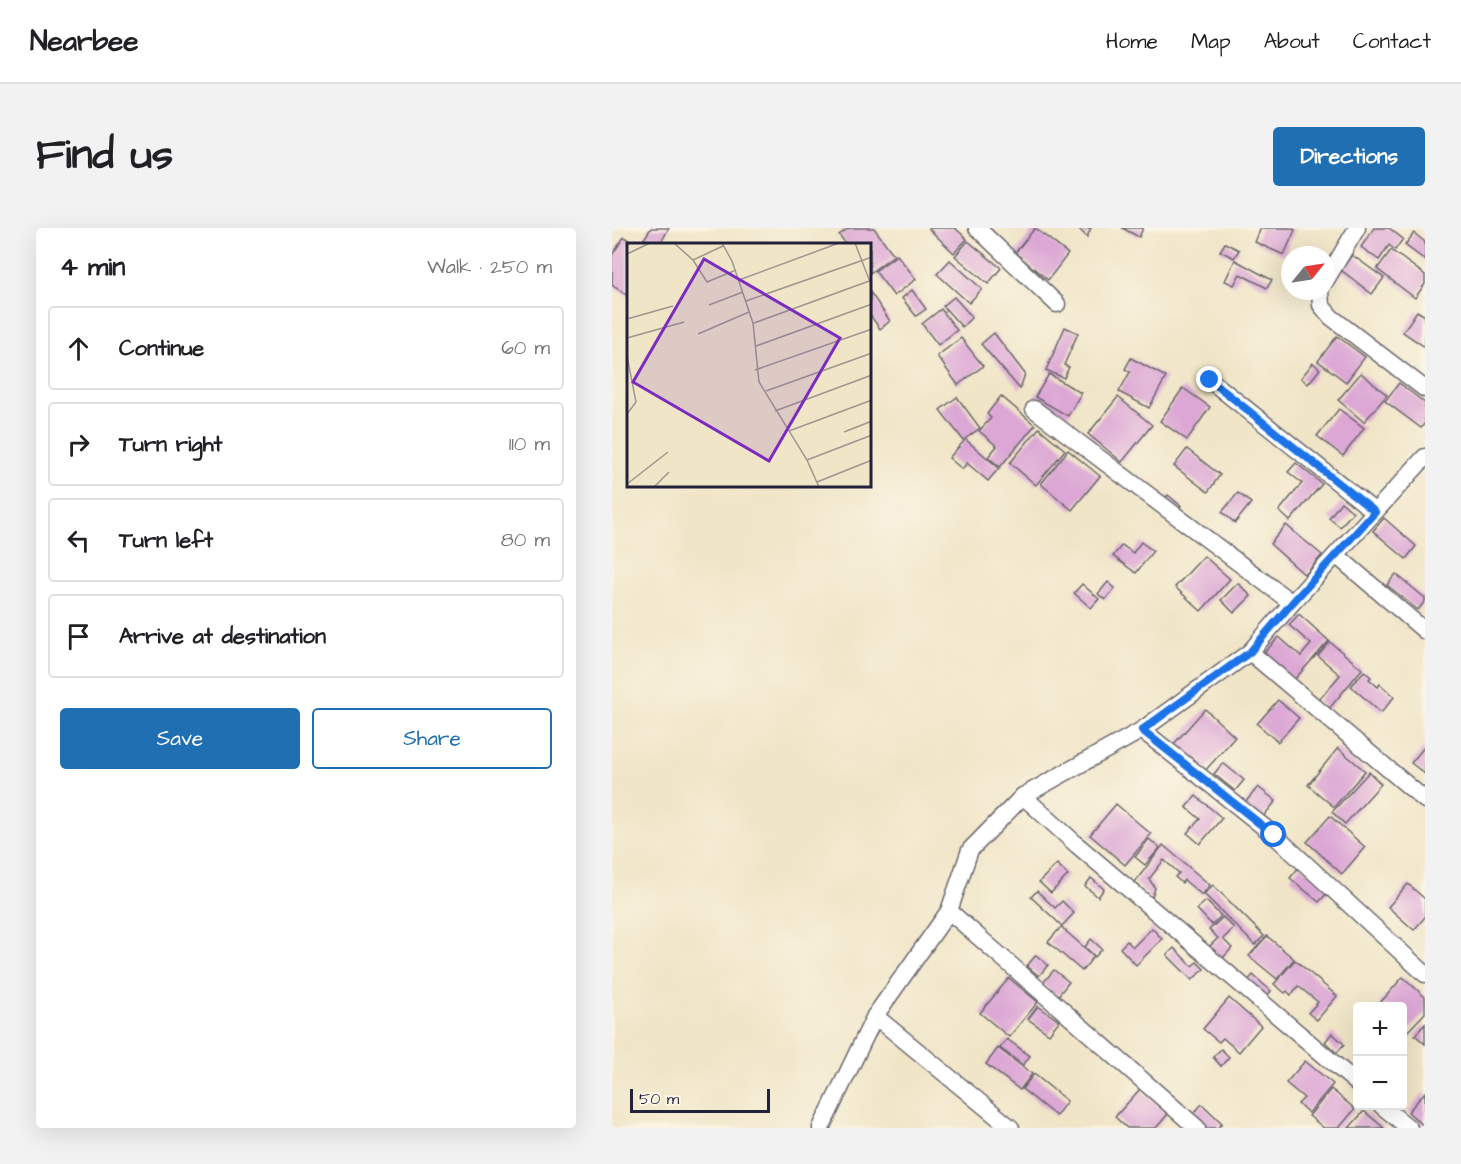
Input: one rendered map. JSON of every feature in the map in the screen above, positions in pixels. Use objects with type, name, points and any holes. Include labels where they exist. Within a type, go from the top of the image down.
[{"type":"street","points":[[977,228],[1057,304]]},
{"type":"street","points":[[1335,265],[1357,228]]},
{"type":"street","points":[[1321,300],[1322,305],[1331,317],[1425,389]]},
{"type":"street","points":[[1210,380],[1375,512]]},
{"type":"street","points":[[1034,409],[1292,603]]},
{"type":"street","points":[[821,1128],[875,1016],[949,911],[970,850],[1023,796],[1142,730],[1250,652],[1292,603],[1424,461]]},
{"type":"street","points":[[1336,555],[1425,631]]},
{"type":"street","points":[[1250,652],[1425,801]]},
{"type":"street","points":[[1142,730],[1274,835],[1425,974]]},
{"type":"street","points":[[1023,796],[1077,845],[1353,1080]]},
{"type":"street","points":[[949,911],[1197,1128]]},
{"type":"street","points":[[875,1016],[1011,1128]]},
{"type":"street","points":[[1387,1110],[1409,1128]]},
{"type":"building","points":[[651,228],[669,228],[661,243],[642,242]]},
{"type":"building","points":[[849,228],[874,228],[894,255],[872,272],[872,243],[845,243],[839,235]]},
{"type":"building","points":[[930,228],[955,228],[967,239],[954,253]]},
{"type":"building","points":[[1035,228],[1068,254],[1048,280],[1015,253]]},
{"type":"building","points":[[1078,228],[1091,228],[1087,237]]},
{"type":"building","points":[[1122,228],[1143,228],[1139,237]]},
{"type":"building","points":[[1261,228],[1295,230],[1288,246],[1281,246],[1281,254],[1255,242]]},
{"type":"building","points":[[1374,228],[1389,228],[1403,239],[1395,250],[1389,245],[1379,260],[1361,247]]},
{"type":"building","points":[[1414,233],[1425,242],[1425,260],[1405,245]]},
{"type":"building","points":[[624,237],[633,243],[627,243],[627,295],[612,285],[612,255]]},
{"type":"building","points":[[968,241],[1001,268],[988,284],[955,256]]},
{"type":"building","points":[[1225,243],[1239,250],[1234,258],[1220,251]]},
{"type":"building","points":[[1391,250],[1425,275],[1425,284],[1415,298],[1377,269]]},
{"type":"building","points":[[897,255],[916,279],[894,296],[875,271]]},
{"type":"building","points":[[1352,255],[1384,278],[1372,294],[1341,270]]},
{"type":"building","points":[[950,260],[982,289],[969,303],[937,274]]},
{"type":"building","points":[[1235,260],[1272,280],[1267,288],[1240,274],[1234,285],[1225,281]]},
{"type":"building","points":[[912,290],[926,309],[916,316],[902,298]]},
{"type":"building","points":[[872,295],[890,321],[880,329],[872,318]]},
{"type":"building","points":[[954,297],[972,317],[962,327],[943,306]]},
{"type":"building","points":[[941,309],[957,330],[938,345],[922,324]]},
{"type":"building","points":[[1417,311],[1425,316],[1425,347],[1403,332]]},
{"type":"building","points":[[1065,327],[1078,333],[1064,365],[1069,367],[1064,378],[1046,370]]},
{"type":"building","points":[[994,333],[1025,374],[1020,389],[981,344]]},
{"type":"building","points":[[1337,336],[1365,357],[1346,382],[1318,361]]},
{"type":"building","points":[[961,338],[983,366],[958,385],[937,356]]},
{"type":"building","points":[[1131,358],[1166,377],[1149,408],[1119,392],[1130,372],[1125,369]]},
{"type":"building","points":[[1313,363],[1320,369],[1308,384],[1301,378]]},
{"type":"building","points":[[1361,373],[1387,395],[1364,422],[1338,400]]},
{"type":"building","points":[[1049,374],[1081,393],[1068,416],[1035,397]]},
{"type":"building","points":[[1399,383],[1425,403],[1425,423],[1421,428],[1385,401]]},
{"type":"building","points":[[1183,388],[1210,407],[1187,440],[1160,421]]},
{"type":"building","points":[[1001,396],[1035,425],[1000,467],[988,457],[997,446],[979,431],[991,418],[987,414]]},
{"type":"building","points":[[957,397],[980,428],[965,439],[999,468],[988,481],[967,463],[962,469],[949,458],[964,441],[940,410]]},
{"type":"building","points":[[1118,397],[1152,425],[1122,462],[1088,434]]},
{"type":"building","points":[[1339,409],[1364,428],[1343,456],[1317,436]]},
{"type":"building","points":[[1039,428],[1065,450],[1036,485],[1010,463]]},
{"type":"building","points":[[1187,449],[1220,475],[1208,492],[1174,466]]},
{"type":"building","points":[[1068,450],[1100,476],[1072,510],[1041,484]]},
{"type":"building","points":[[1296,463],[1322,484],[1290,521],[1279,511],[1302,483],[1288,472]]},
{"type":"building","points":[[1238,493],[1251,503],[1235,523],[1222,512]]},
{"type":"building","points":[[1168,495],[1181,506],[1176,513],[1163,502]]},
{"type":"building","points":[[1341,502],[1353,512],[1340,527],[1329,518]]},
{"type":"building","points":[[1384,518],[1416,546],[1406,559],[1373,531]]},
{"type":"building","points":[[1286,525],[1322,555],[1305,575],[1270,544]]},
{"type":"building","points":[[1141,542],[1153,551],[1136,573],[1113,556],[1122,545],[1133,553]]},
{"type":"building","points":[[1204,556],[1230,579],[1201,611],[1175,587]]},
{"type":"building","points":[[1396,574],[1425,598],[1418,610],[1387,585]]},
{"type":"building","points":[[1108,582],[1115,588],[1105,600],[1098,594]]},
{"type":"building","points":[[1238,583],[1251,596],[1234,613],[1221,600]]},
{"type":"building","points":[[1082,584],[1099,599],[1091,608],[1074,593]]},
{"type":"building","points":[[1299,614],[1329,641],[1293,681],[1263,654],[1279,637],[1301,656],[1311,644],[1289,625]]},
{"type":"building","points":[[1330,642],[1362,669],[1328,710],[1318,701],[1340,675],[1318,656]]},
{"type":"building","points":[[1364,671],[1378,687],[1380,684],[1394,697],[1381,713],[1351,686]]},
{"type":"building","points":[[1278,700],[1299,718],[1278,742],[1257,724]]},
{"type":"building","points":[[1205,709],[1235,737],[1204,772],[1173,745]]},
{"type":"building","points":[[1425,746],[1425,774],[1411,763]]},
{"type":"building","points":[[1338,748],[1365,771],[1334,807],[1308,785]]},
{"type":"building","points":[[1223,763],[1244,780],[1235,791],[1214,774]]},
{"type":"building","points":[[1369,772],[1381,784],[1345,824],[1332,812]]},
{"type":"building","points":[[1258,787],[1276,801],[1261,819],[1244,804]]},
{"type":"building","points":[[1196,796],[1222,818],[1200,844],[1187,833],[1200,819],[1186,807]]},
{"type":"building","points":[[1116,804],[1151,834],[1125,865],[1090,835]]},
{"type":"building","points":[[1330,816],[1365,847],[1342,874],[1307,842]]},
{"type":"building","points":[[1149,839],[1160,848],[1145,865],[1135,857]]},
{"type":"building","points":[[1163,845],[1210,885],[1202,895],[1184,880],[1182,883],[1175,877],[1179,873],[1164,860],[1149,879],[1155,888],[1151,900],[1135,882]]},
{"type":"building","points":[[1057,864],[1068,875],[1051,893],[1039,882]]},
{"type":"building","points":[[1301,865],[1330,890],[1319,902],[1290,878]]},
{"type":"building","points":[[1091,878],[1104,889],[1098,897],[1085,886]]},
{"type":"building","points":[[1408,884],[1425,899],[1425,917],[1414,930],[1388,907]]},
{"type":"building","points":[[1213,885],[1264,936],[1255,945],[1204,894]]},
{"type":"building","points":[[1037,891],[1055,908],[1062,901],[1074,913],[1062,926],[1031,897]]},
{"type":"building","points":[[1206,901],[1221,916],[1212,925],[1197,909]]},
{"type":"building","points":[[1223,917],[1234,928],[1223,939],[1232,948],[1221,960],[1208,948],[1218,938],[1209,930]]},
{"type":"building","points":[[1061,927],[1094,956],[1082,971],[1048,942]]},
{"type":"building","points":[[1152,928],[1162,939],[1136,965],[1120,948],[1127,941],[1133,947]]},
{"type":"building","points":[[1267,936],[1294,959],[1277,979],[1249,956]]},
{"type":"building","points":[[1091,939],[1102,949],[1095,957],[1085,947]]},
{"type":"building","points":[[1174,948],[1192,966],[1197,962],[1204,969],[1192,980],[1167,955]]},
{"type":"building","points":[[1036,955],[1048,965],[1039,976],[1027,966]]},
{"type":"building","points":[[1295,960],[1337,996],[1317,1020],[1308,1013],[1318,1002],[1298,986],[1291,995],[1274,984]]},
{"type":"building","points":[[1054,970],[1069,982],[1057,997],[1042,984]]},
{"type":"building","points":[[1253,975],[1271,991],[1265,999],[1246,983]]},
{"type":"building","points":[[1403,977],[1425,997],[1425,1013],[1408,1031],[1407,1002],[1381,1002]]},
{"type":"building","points":[[1009,978],[1038,1002],[1009,1037],[980,1013]]},
{"type":"building","points":[[1229,998],[1261,1026],[1239,1052],[1223,1038],[1219,1042],[1203,1029]]},
{"type":"building","points":[[1038,1006],[1059,1021],[1049,1034],[1028,1019]]},
{"type":"building","points":[[1425,1024],[1425,1044],[1415,1035]]},
{"type":"building","points":[[1332,1033],[1344,1044],[1337,1053],[1325,1042]]},
{"type":"building","points":[[1007,1039],[1030,1056],[1023,1065],[1000,1048]]},
{"type":"building","points":[[998,1048],[1032,1074],[1020,1090],[986,1064]]},
{"type":"building","points":[[1221,1049],[1229,1057],[1221,1066],[1213,1057]]},
{"type":"building","points":[[1305,1061],[1333,1084],[1309,1113],[1298,1104],[1304,1098],[1286,1083]]},
{"type":"building","points":[[1034,1074],[1067,1101],[1056,1116],[1022,1089]]},
{"type":"building","points":[[1140,1089],[1168,1114],[1156,1128],[1127,1128],[1115,1117]]},
{"type":"building","points":[[1331,1089],[1354,1110],[1339,1128],[1324,1128],[1309,1116]]},
{"type":"building","points":[[1425,1092],[1425,1127],[1408,1112]]},
{"type":"building","points":[[1202,1104],[1222,1123],[1218,1128],[1207,1128],[1193,1114]]},
{"type":"building","points":[[1364,1111],[1384,1128],[1349,1128]]},
{"type":"route","points":[[1210,380],[1375,512],[1250,652],[1142,730],[1274,835]]}]
